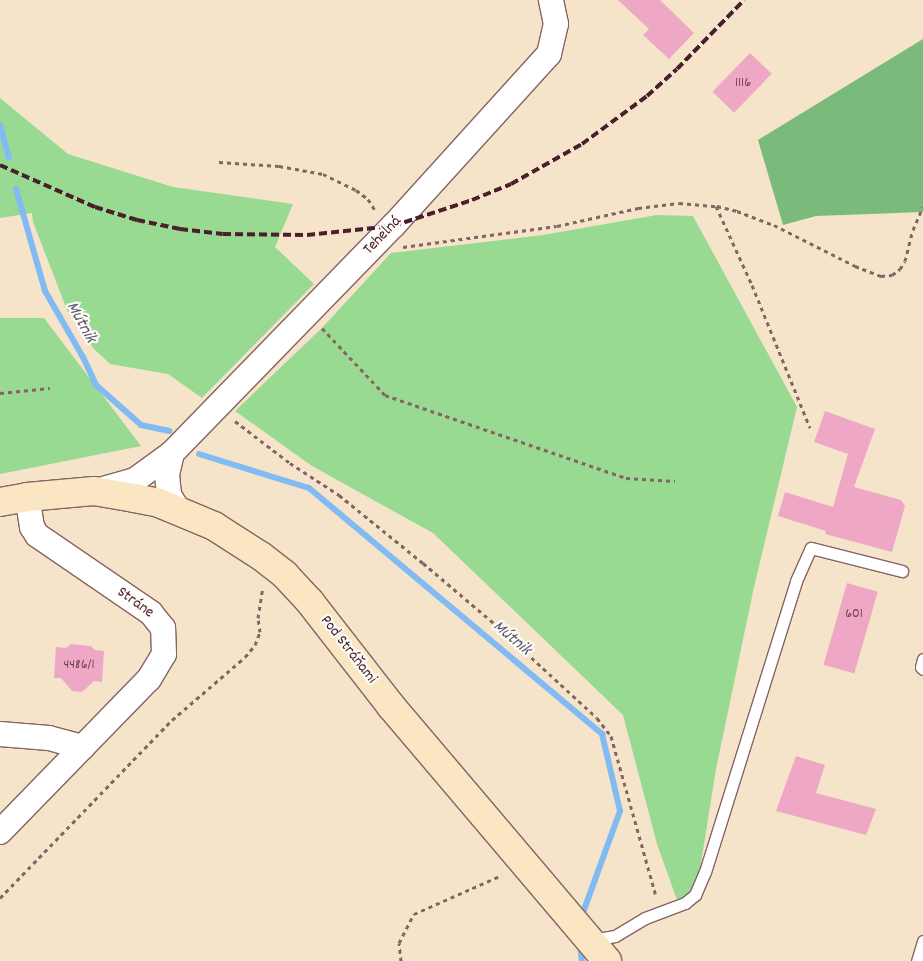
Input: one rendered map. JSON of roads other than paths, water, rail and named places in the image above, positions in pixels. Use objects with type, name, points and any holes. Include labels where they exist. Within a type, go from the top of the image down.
[{"type":"street","name":"Tehelná","points":[[94,491],[135,480],[172,453],[379,240],[549,54],[556,24],[551,0]]},
{"type":"street","points":[[172,453],[167,475],[169,495],[179,511]]},
{"type":"street","name":"Pod Stráňami","points":[[0,502],[27,497],[94,491],[159,503],[214,526],[243,543],[276,568],[310,602],[391,706],[607,961]]},
{"type":"street","name":"Stráne","points":[[0,832],[156,671],[164,654],[163,628],[142,607],[37,535],[32,527],[27,497]]},
{"type":"street","points":[[0,734],[48,738],[83,747]]},
{"type":"lane","points":[[585,935],[614,936],[645,918],[685,904],[695,895],[796,581],[811,548],[902,571]]},
{"type":"lane","points":[[923,659],[921,667],[923,669]]},
{"type":"lane","points":[[917,961],[923,941]]},
{"type":"waterway","name":"Mútnik","points":[[0,125],[9,158]]},
{"type":"waterway","name":"Mútnik","points":[[16,189],[45,291],[83,357],[96,385],[141,425],[169,431]]},
{"type":"waterway","name":"Mútnik","points":[[199,454],[309,488],[602,734],[620,811],[581,918]]},
{"type":"waterway","name":"Mútnik","points":[[580,945],[582,961]]},
{"type":"railway","points":[[0,165],[95,207],[137,220],[180,229],[223,234],[307,235],[393,226],[472,200],[511,184],[582,144],[647,96],[677,69],[744,0]]}]
